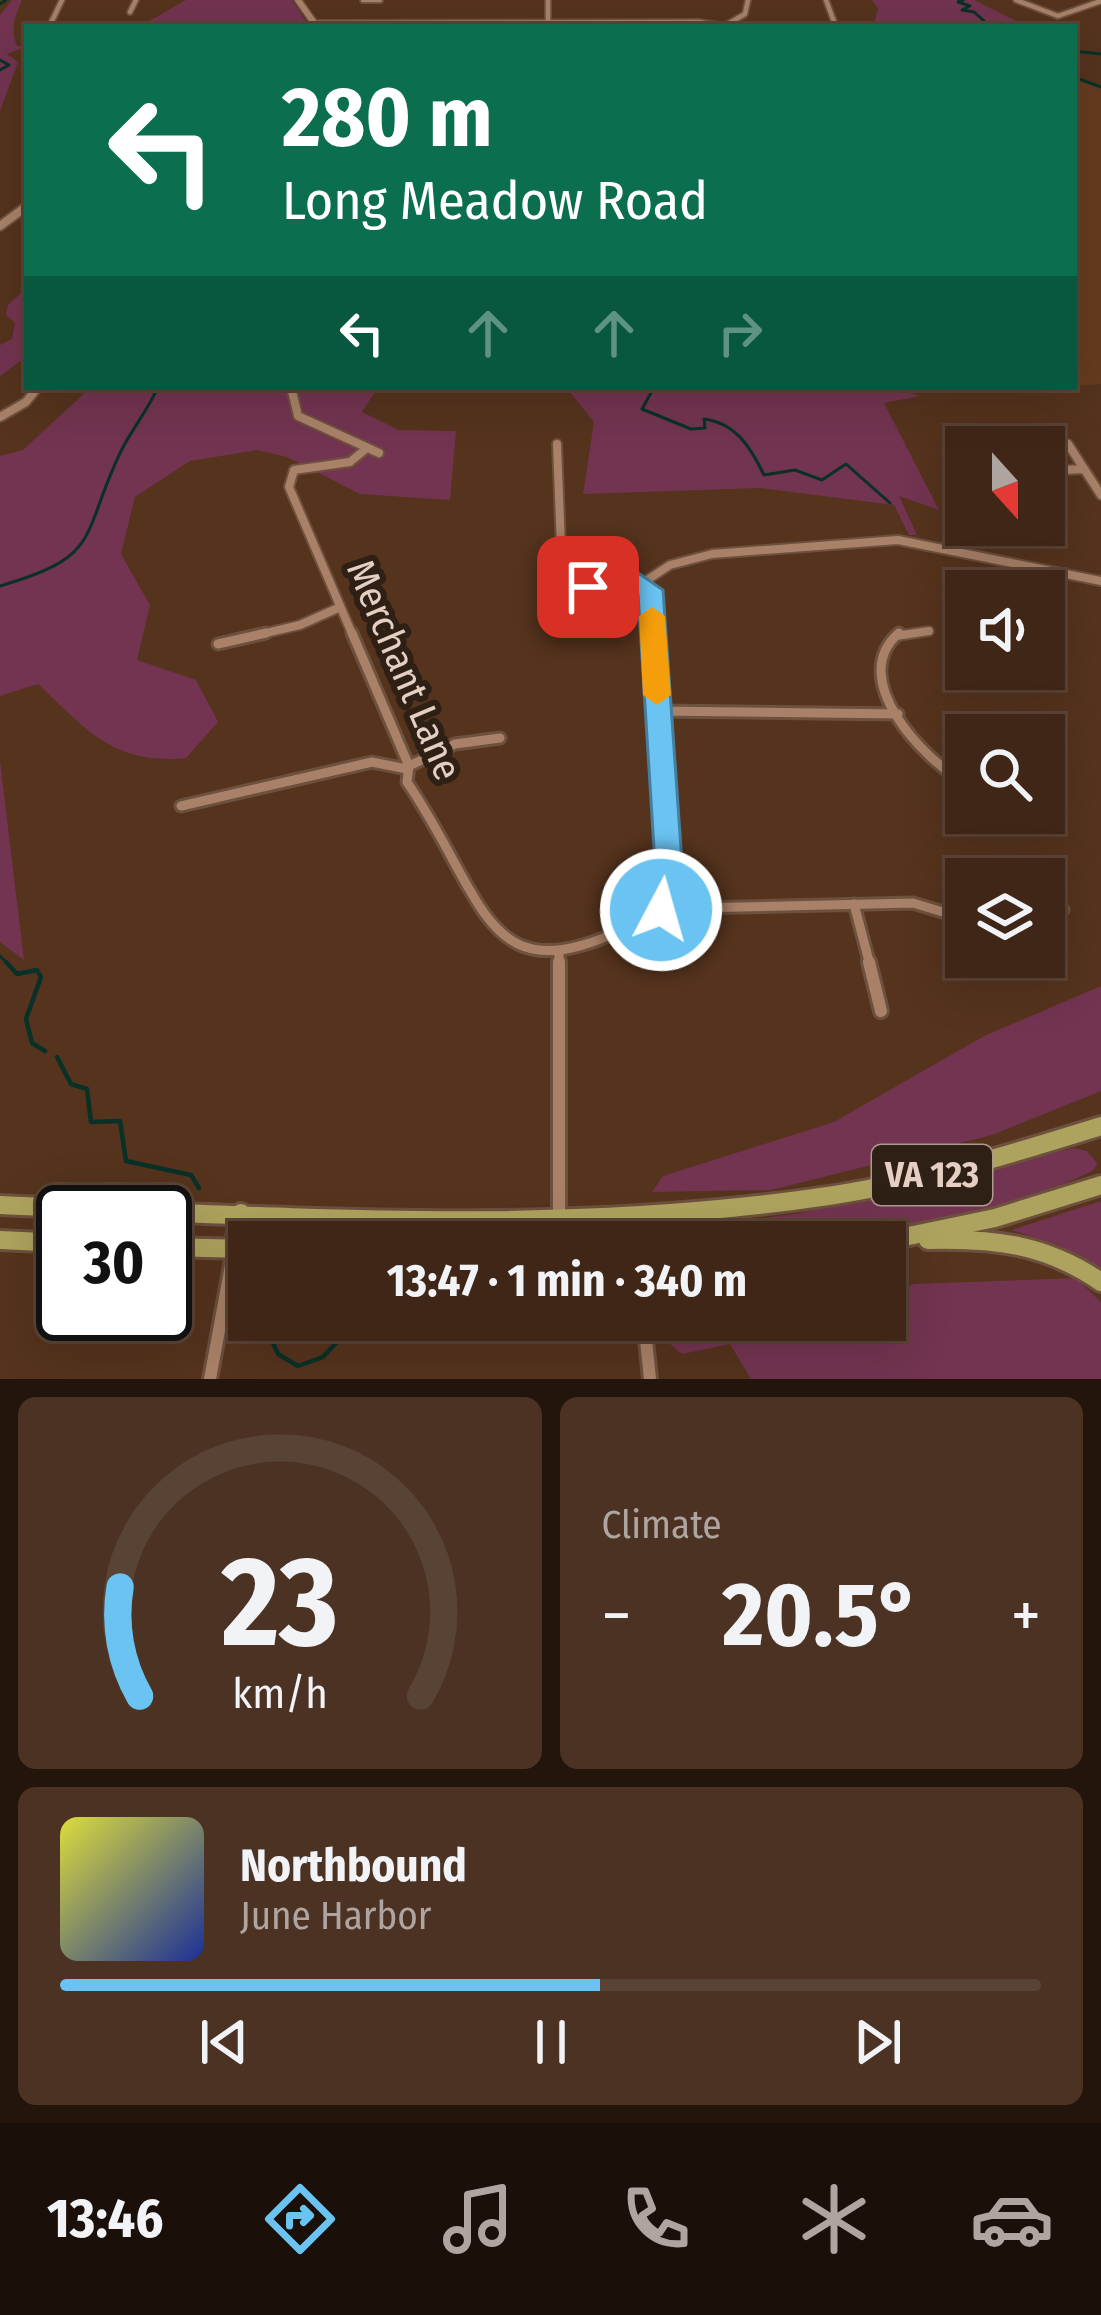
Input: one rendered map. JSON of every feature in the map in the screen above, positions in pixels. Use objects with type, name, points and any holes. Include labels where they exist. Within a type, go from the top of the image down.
[{"type":"main road","name":"VA 123","points":[[652,1221],[841,1194],[989,1162],[1101,1126]]},
{"type":"main road","name":"VA 123","points":[[906,1236],[995,1218],[1101,1185]]},
{"type":"main road","name":"VA 123","points":[[0,1204],[368,1221]]},
{"type":"main road","points":[[241,1213],[241,1221]]},
{"type":"main road","points":[[0,1240],[36,1242]]},
{"type":"main road","points":[[906,1241],[1025,1241],[1068,1259],[1101,1282]]},
{"type":"main road","points":[[192,1247],[228,1248]]},
{"type":"street","points":[[130,12],[136,0]]},
{"type":"street","points":[[363,0],[380,0]]},
{"type":"street","points":[[548,0],[548,22]]},
{"type":"street","points":[[730,24],[745,14],[748,0]]},
{"type":"street","points":[[1016,0],[1040,14],[1066,18],[1101,1]]},
{"type":"street","points":[[491,24],[608,24]]},
{"type":"street","points":[[0,417],[26,402],[36,390]]},
{"type":"street","points":[[291,390],[295,414],[379,453]]},
{"type":"street","points":[[557,444],[562,573],[580,587],[644,582],[670,565],[712,554],[898,540],[1101,581]]},
{"type":"street","points":[[1068,444],[1101,495]]},
{"type":"street","name":"Merchant Lane","points":[[367,448],[350,462],[289,474],[338,608],[408,768],[407,782],[431,814],[483,919],[518,944],[559,951]]},
{"type":"street","points":[[1065,470],[1084,469]]},
{"type":"street","points":[[644,582],[650,590],[668,877],[674,902]]},
{"type":"street","points":[[218,644],[300,625],[338,608]]},
{"type":"street","points":[[929,631],[897,632],[881,651],[880,670],[898,714],[926,761],[945,771]]},
{"type":"street","points":[[658,711],[898,714]]},
{"type":"street","points":[[181,806],[372,763],[408,768],[455,744],[500,738]]},
{"type":"street","points":[[559,1221],[559,951],[589,943],[674,902],[694,908],[927,905],[945,911]]},
{"type":"street","points":[[854,904],[881,1010]]},
{"type":"street","points":[[210,1379],[228,1306]]},
{"type":"street","points":[[646,1341],[650,1379]]},
{"type":"shaded area","points":[[12,0],[22,0],[14,23],[17,46],[24,47],[7,54],[18,62],[0,111],[0,15]]},
{"type":"shaded area","points":[[186,0],[292,0],[308,24],[144,24]]},
{"type":"shaded area","points":[[872,0],[974,0],[1022,24],[874,24],[878,9]]},
{"type":"shaded area","points":[[1077,78],[1101,87],[1101,384],[1077,386]]},
{"type":"shaded area","points":[[24,291],[24,358],[0,376],[0,345],[12,339],[15,323],[6,315],[8,305]]},
{"type":"shaded area","points":[[88,390],[376,390],[362,412],[399,430],[456,431],[450,500],[360,494],[287,457],[257,450],[190,461],[135,497],[121,554],[150,605],[137,660],[196,680],[218,722],[186,758],[161,759],[120,750],[87,729],[38,684],[0,696],[0,456],[23,450]]},
{"type":"shaded area","points":[[568,390],[901,390],[920,396],[884,403],[939,510],[899,496],[917,535],[909,535],[894,505],[760,488],[583,494],[594,422]]},
{"type":"shaded area","points":[[0,761],[24,960],[0,942]]},
{"type":"shaded area","points":[[1101,986],[1101,1091],[992,1135],[771,1190],[652,1192],[663,1176],[834,1122],[984,1036]]},
{"type":"shaded area","points":[[1074,1148],[1087,1151],[1098,1164],[1046,1191],[996,1207],[906,1225],[906,1221],[745,1221],[800,1213]]},
{"type":"shaded area","points":[[1101,1201],[1101,1273],[1058,1245],[1011,1230]]},
{"type":"shaded area","points":[[1076,1278],[1101,1302],[1101,1379],[751,1379],[730,1344],[682,1354],[667,1341],[906,1341],[906,1287]]},
{"type":"waterway","points":[[0,4],[6,0]]},
{"type":"waterway","points":[[963,0],[958,2],[970,6],[962,10],[974,12],[988,24]]},
{"type":"waterway","points":[[1077,51],[1101,54]]},
{"type":"waterway","points":[[0,60],[9,65],[0,70]]},
{"type":"waterway","points":[[1077,78],[1101,87]]},
{"type":"waterway","points":[[0,586],[73,553],[92,523],[121,451],[157,390]]},
{"type":"waterway","points":[[651,390],[642,409],[691,429],[705,428],[704,419],[725,426],[748,446],[764,475],[795,470],[822,480],[846,464],[890,503]]},
{"type":"waterway","points":[[0,956],[6,962]]},
{"type":"waterway","points":[[6,962],[9,965]]},
{"type":"waterway","points":[[6,962],[17,974],[37,970],[41,977],[26,1019],[32,1043],[45,1051]]},
{"type":"waterway","points":[[57,1057],[71,1084],[87,1089],[91,1122],[120,1121],[126,1161],[191,1175],[199,1188]]},
{"type":"waterway","points":[[272,1341],[278,1354],[298,1366],[323,1357],[338,1341]]},
{"type":"slow traffic","points":[[652,616],[657,695]]},
{"type":"route","points":[[588,587],[634,579],[650,590],[668,877],[674,902],[661,910]]}]
